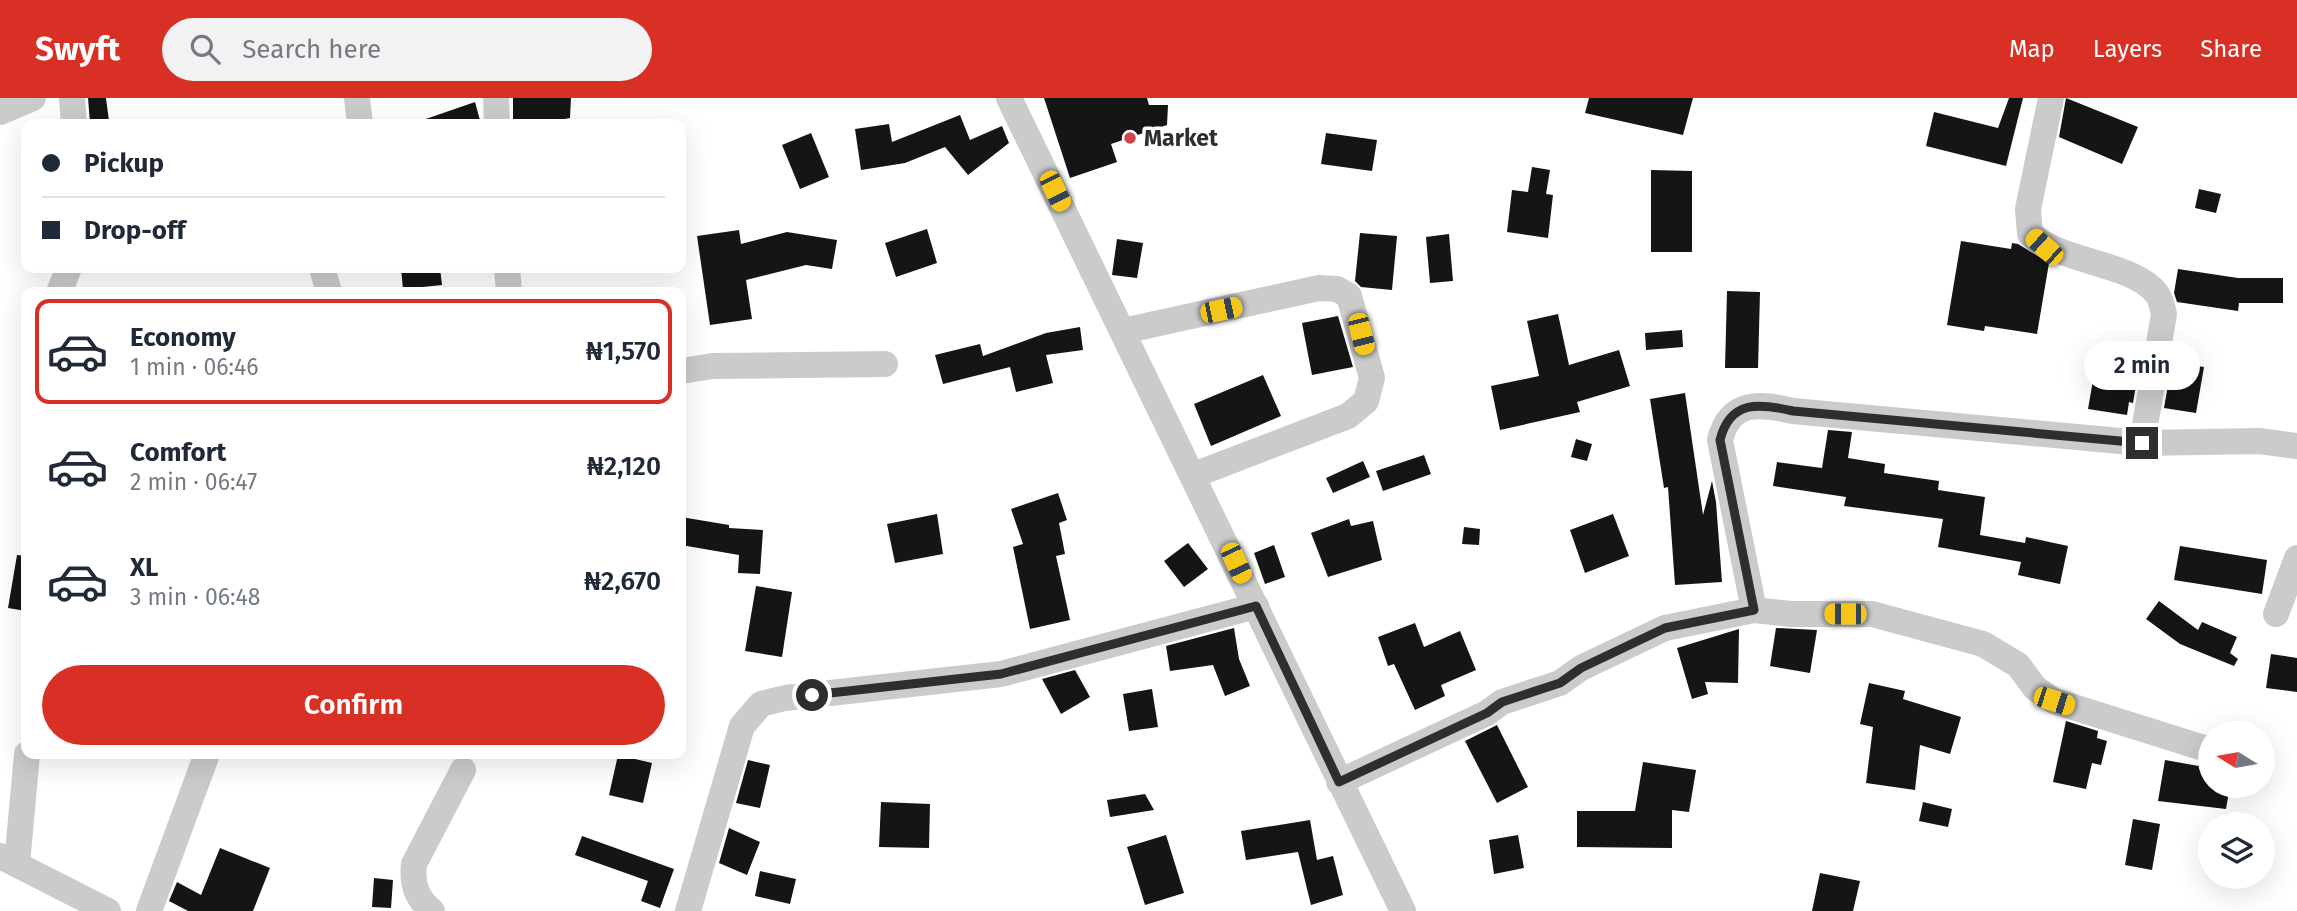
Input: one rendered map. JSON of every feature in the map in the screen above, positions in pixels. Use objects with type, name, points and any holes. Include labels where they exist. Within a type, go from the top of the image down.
[{"type":"street","points":[[0,112],[33,98]]},
{"type":"street","points":[[72,98],[74,119]]},
{"type":"street","points":[[357,98],[359,119]]},
{"type":"street","points":[[496,98],[498,119]]},
{"type":"street","points":[[1009,98],[1195,475],[1339,782],[1403,911]]},
{"type":"street","points":[[2051,98],[2028,209],[2030,234],[2044,247],[2135,278],[2159,296],[2164,314],[2142,443]]},
{"type":"street","points":[[1124,331],[1319,288],[1337,289],[1349,296],[1372,378],[1366,401],[1348,416],[1195,475]]},
{"type":"street","points":[[686,370],[713,366],[885,364]]},
{"type":"street","points":[[1754,610],[1720,440],[1724,423],[1740,409],[1766,405],[1793,411],[2142,443],[2259,441],[2297,446]]},
{"type":"street","points":[[2276,614],[2297,558]]},
{"type":"street","points":[[688,911],[742,726],[761,704],[785,698],[1001,674],[1256,606]]},
{"type":"street","points":[[1339,782],[1487,713],[1502,702],[1560,683],[1581,668],[1665,628],[1754,610],[1791,614],[1872,614],[1983,644],[2018,665],[2035,688],[2054,701],[2198,746]]},
{"type":"street","points":[[26,759],[9,860],[108,911]]},
{"type":"street","points":[[149,911],[205,759]]},
{"type":"street","points":[[432,911],[416,893],[414,864],[463,770]]},
{"type":"building","points":[[88,98],[106,98],[109,119],[90,119]]},
{"type":"building","points":[[513,98],[571,98],[570,118],[513,119]]},
{"type":"building","points":[[1044,98],[1147,98],[1149,105],[1168,105],[1167,125],[1111,144],[1117,162],[1070,178]]},
{"type":"building","points":[[1589,98],[1693,98],[1683,135],[1585,113]]},
{"type":"building","points":[[2009,98],[2023,98],[2006,166],[1926,146],[1934,112],[1998,128]]},
{"type":"building","points":[[2066,98],[2138,127],[2122,164],[2059,137]]},
{"type":"building","points":[[475,102],[480,119],[426,119]]},
{"type":"building","points":[[960,115],[970,140],[1002,126],[1009,143],[968,175],[945,147],[905,163],[861,170],[855,129],[889,124],[892,142]]},
{"type":"building","points":[[811,133],[829,177],[800,189],[782,145]]},
{"type":"building","points":[[1326,133],[1377,140],[1372,171],[1321,164]]},
{"type":"building","points":[[1532,167],[1550,170],[1546,194],[1553,195],[1548,238],[1507,232],[1512,190],[1528,192]]},
{"type":"building","points":[[1651,170],[1692,171],[1692,252],[1651,252]]},
{"type":"building","points":[[2199,189],[2221,194],[2216,213],[2195,208]]},
{"type":"building","points":[[927,229],[937,263],[896,277],[885,243]]},
{"type":"building","points":[[739,230],[741,244],[787,232],[837,240],[832,269],[806,265],[746,280],[752,319],[710,325],[697,236]]},
{"type":"building","points":[[1360,233],[1397,236],[1392,290],[1361,287],[1355,281]]},
{"type":"building","points":[[1449,234],[1453,281],[1430,283],[1426,237]]},
{"type":"building","points":[[1117,239],[1143,243],[1137,278],[1112,275]]},
{"type":"building","points":[[1961,241],[2011,249],[2012,243],[2018,244],[2049,263],[2037,334],[1985,326],[1984,331],[1947,325]]},
{"type":"building","points":[[2178,269],[2238,278],[2283,278],[2283,303],[2239,303],[2238,311],[2177,302],[2174,293]]},
{"type":"building","points":[[401,273],[441,273],[442,285],[403,287]]},
{"type":"building","points":[[1727,291],[1760,292],[1758,368],[1725,368]]},
{"type":"building","points":[[1558,314],[1569,365],[1619,350],[1630,386],[1577,402],[1580,412],[1500,430],[1491,386],[1539,376],[1527,321]]},
{"type":"building","points":[[1338,316],[1353,367],[1312,375],[1302,323]]},
{"type":"building","points":[[1080,327],[1083,350],[1046,355],[1053,383],[1016,392],[1010,367],[943,384],[935,355],[980,344],[983,356],[1046,333]]},
{"type":"building","points":[[1682,330],[1683,347],[1646,350],[1645,333]]},
{"type":"building","points":[[2123,358],[2140,361],[2133,403],[2129,402],[2127,415],[2088,409],[2096,363],[2121,367]]},
{"type":"building","points":[[2172,362],[2204,367],[2196,413],[2164,408]]},
{"type":"building","points":[[1263,375],[1281,416],[1211,446],[1194,404]]},
{"type":"building","points":[[1685,393],[1703,515],[1712,481],[1722,582],[1675,585],[1668,487],[1664,488],[1650,399]]},
{"type":"building","points":[[1828,430],[1852,432],[1848,458],[1885,464],[1884,473],[1939,481],[1938,490],[1985,497],[1980,535],[2025,543],[2026,537],[2068,546],[2060,584],[2018,575],[2021,562],[1938,547],[1943,519],[1844,506],[1846,497],[1773,486],[1777,462],[1822,468]]},
{"type":"building","points":[[1576,439],[1592,444],[1587,461],[1571,457]]},
{"type":"building","points":[[1424,455],[1431,474],[1383,491],[1376,471]]},
{"type":"building","points":[[1363,461],[1370,477],[1333,493],[1326,478]]},
{"type":"building","points":[[1058,493],[1067,520],[1059,523],[1065,554],[1056,556],[1070,620],[1030,629],[1013,547],[1023,544],[1011,509]]},
{"type":"building","points":[[937,514],[943,554],[895,563],[887,524]]},
{"type":"building","points":[[1613,514],[1629,556],[1585,573],[1570,530]]},
{"type":"building","points":[[686,518],[729,525],[729,528],[763,530],[760,574],[738,573],[739,555],[686,546]]},
{"type":"building","points":[[1349,519],[1351,526],[1373,521],[1382,560],[1328,577],[1311,533]]},
{"type":"building","points":[[1464,527],[1480,529],[1479,545],[1462,544]]},
{"type":"building","points":[[1188,543],[1208,569],[1184,587],[1164,561]]},
{"type":"building","points":[[1274,545],[1285,577],[1265,584],[1254,553]]},
{"type":"building","points":[[2180,546],[2267,560],[2262,594],[2174,580]]},
{"type":"building","points":[[17,555],[21,555],[21,610],[8,608]]},
{"type":"building","points":[[756,586],[792,592],[782,657],[745,651]]},
{"type":"building","points":[[2159,601],[2198,630],[2202,622],[2237,637],[2230,653],[2238,659],[2234,666],[2180,644],[2146,619]]},
{"type":"building","points":[[1415,623],[1424,647],[1460,631],[1476,670],[1441,685],[1445,696],[1415,710],[1394,664],[1388,666],[1378,637]]},
{"type":"building","points":[[1234,628],[1239,659],[1250,686],[1225,696],[1213,665],[1170,671],[1166,646]]},
{"type":"building","points":[[1776,628],[1817,630],[1810,673],[1770,666]]},
{"type":"building","points":[[1739,629],[1738,683],[1705,682],[1708,694],[1692,699],[1677,648]]},
{"type":"building","points":[[2271,654],[2297,658],[2297,692],[2266,688]]},
{"type":"building","points":[[1075,670],[1090,697],[1061,714],[1042,679]]},
{"type":"building","points":[[1869,683],[1905,691],[1903,699],[1961,717],[1950,754],[1920,745],[1915,790],[1866,783],[1873,727],[1860,724]]},
{"type":"building","points":[[1152,689],[1158,727],[1129,731],[1123,694]]},
{"type":"building","points":[[2066,721],[2098,731],[2097,738],[2107,741],[2101,765],[2092,763],[2086,789],[2053,782]]},
{"type":"building","points":[[1497,725],[1528,787],[1497,803],[1465,741]]},
{"type":"building","points":[[617,759],[652,763],[643,803],[609,795]]},
{"type":"building","points":[[748,760],[770,765],[760,808],[736,803]]},
{"type":"building","points":[[2165,760],[2198,766],[2198,798],[2228,798],[2226,809],[2158,801]]},
{"type":"building","points":[[1643,762],[1696,770],[1689,812],[1672,810],[1672,848],[1577,847],[1577,811],[1635,811]]},
{"type":"building","points":[[1145,794],[1154,810],[1110,817],[1107,800]]},
{"type":"building","points":[[881,802],[930,804],[929,848],[879,847]]},
{"type":"building","points":[[1923,802],[1952,809],[1948,827],[1919,821]]},
{"type":"building","points":[[2133,819],[2160,824],[2152,870],[2125,865]]},
{"type":"building","points":[[1310,820],[1317,860],[1333,856],[1343,895],[1311,905],[1298,852],[1246,860],[1241,831]]},
{"type":"building","points":[[729,828],[760,842],[747,875],[719,863]]},
{"type":"building","points":[[1166,835],[1184,893],[1145,905],[1127,847]]},
{"type":"building","points":[[1518,835],[1524,868],[1494,874],[1489,840]]},
{"type":"building","points":[[582,836],[674,869],[660,908],[641,901],[648,881],[575,855]]},
{"type":"building","points":[[220,848],[270,868],[253,911],[188,911],[169,901],[177,882],[201,895]]},
{"type":"building","points":[[760,871],[796,879],[790,904],[755,896]]},
{"type":"building","points":[[1820,873],[1860,881],[1853,911],[1812,911]]},
{"type":"building","points":[[374,878],[393,880],[391,908],[372,907]]},
{"type":"place","name":"Market","points":[[1130,138]]},
{"type":"route","points":[[812,695],[1001,674],[1256,606],[1339,782],[1487,713],[1502,702],[1525,697],[1560,683],[1581,668],[1665,628],[1754,610],[1720,440],[1724,423],[1740,409],[1766,405],[1793,411],[2142,443]]}]
